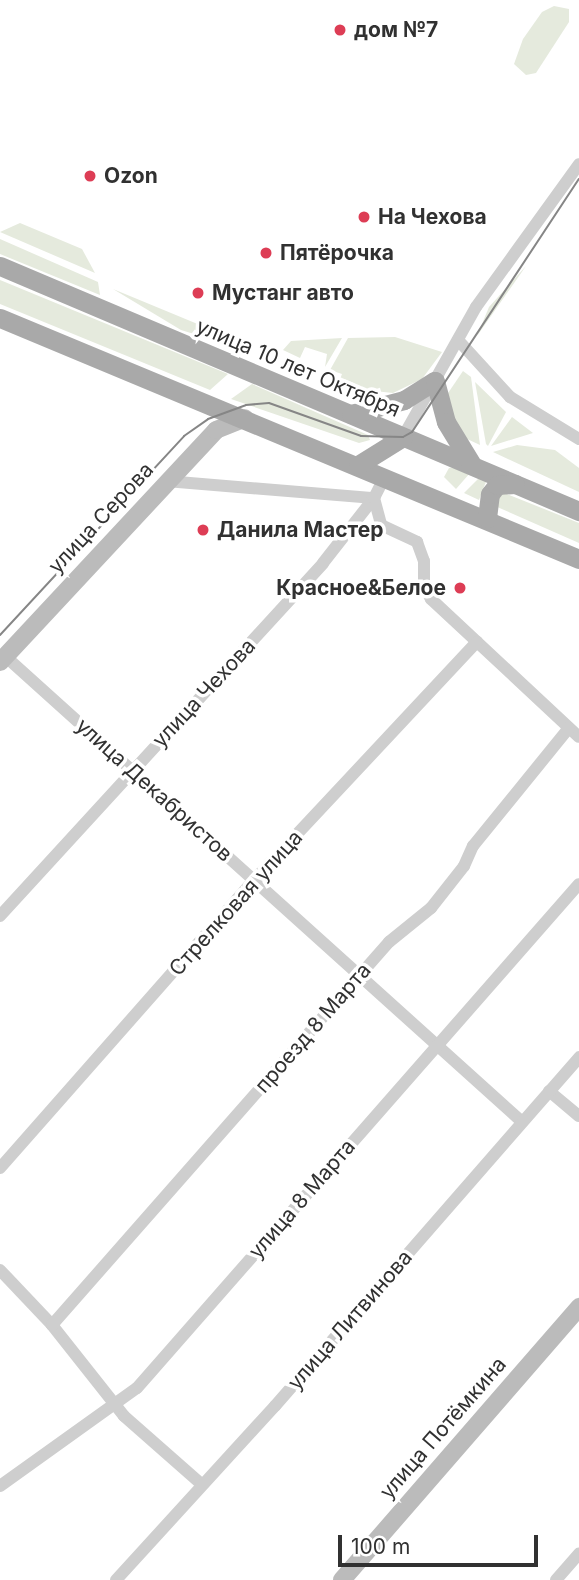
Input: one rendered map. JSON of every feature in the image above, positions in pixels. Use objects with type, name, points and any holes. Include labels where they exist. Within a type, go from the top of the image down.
[{"type":"main road","name":"улица 10 лет Октября","points":[[0,266],[403,437],[471,463],[579,511]]},
{"type":"main road","points":[[0,318],[486,518],[579,559]]},
{"type":"main road","points":[[351,414],[404,401],[435,381],[446,422],[471,463]]},
{"type":"main road","points":[[358,465],[403,437]]},
{"type":"main road","points":[[486,518],[490,494],[498,485],[515,484]]},
{"type":"street","points":[[403,437],[476,307],[579,164]]},
{"type":"street","points":[[458,340],[510,397],[579,439]]},
{"type":"street","name":"улица Серова","points":[[3,659],[216,430],[245,418]]},
{"type":"street","name":"улица Чехова","points":[[0,916],[323,563],[374,498],[385,476]]},
{"type":"street","points":[[166,481],[374,498],[381,525],[417,542],[424,561],[424,586],[431,599],[579,737]]},
{"type":"street","name":"Стрелковая улица","points":[[0,1168],[255,880],[477,642]]},
{"type":"street","name":"улица Декабристов","points":[[3,659],[255,880],[435,1047],[521,1121]]},
{"type":"street","name":"проезд 8 Марта","points":[[52,1325],[389,942],[431,908],[464,866],[473,846],[569,728]]},
{"type":"street","name":"улица 8 Марта","points":[[0,1486],[137,1388],[579,884]]},
{"type":"street","name":"улица Литвинова","points":[[116,1580],[275,1406],[579,1057]]},
{"type":"street","points":[[549,1091],[579,1116]]},
{"type":"street","points":[[0,1270],[52,1325],[124,1416],[201,1484]]},
{"type":"street","name":"улица Потёмкина","points":[[342,1580],[579,1307]]},
{"type":"street","points":[[556,1580],[579,1554]]},
{"type":"shaded area","points":[[554,6],[569,9],[569,22],[536,73],[526,75],[514,64],[523,39],[542,12]]},
{"type":"shaded area","points":[[20,223],[82,249],[95,273],[0,232]]},
{"type":"shaded area","points":[[0,239],[98,282],[100,295],[0,254]]},
{"type":"shaded area","points":[[526,266],[477,336],[489,307]]},
{"type":"shaded area","points":[[0,280],[228,374],[210,390],[0,304]]},
{"type":"shaded area","points":[[113,289],[229,337],[233,346],[181,330]]},
{"type":"shaded area","points":[[395,337],[442,352],[422,379],[393,393],[337,387],[342,374],[330,370],[348,338]]},
{"type":"shaded area","points":[[342,338],[325,367],[327,354],[305,347],[300,358],[283,350],[291,341]]},
{"type":"shaded area","points":[[463,371],[471,377],[480,445],[465,438],[444,399]]},
{"type":"shaded area","points":[[475,382],[506,412],[488,446],[486,444]]},
{"type":"shaded area","points":[[252,384],[368,435],[370,440],[359,443],[231,399]]},
{"type":"shaded area","points":[[512,417],[533,433],[491,446]]},
{"type":"shaded area","points":[[517,445],[555,450],[579,468],[579,492],[493,452]]},
{"type":"shaded area","points":[[456,467],[470,473],[456,489],[444,477],[449,468]]},
{"type":"shaded area","points":[[480,477],[487,479],[479,500],[464,493]]},
{"type":"shaded area","points":[[502,492],[579,523],[579,543],[495,506]]},
{"type":"tram line","points":[[0,635],[184,436],[208,419],[246,405],[269,403],[361,436],[403,437],[412,432],[579,179]]},
{"type":"place","name":"дом №7","points":[[340,30]]},
{"type":"place","name":"Ozon","points":[[90,176]]},
{"type":"place","name":"На Чехова","points":[[364,217]]},
{"type":"place","name":"Пятёрочка","points":[[266,253]]},
{"type":"place","name":"Мустанг авто","points":[[198,293]]},
{"type":"place","name":"Данила Мастер","points":[[203,530]]},
{"type":"place","name":"Красное&Белое","points":[[460,588]]}]
